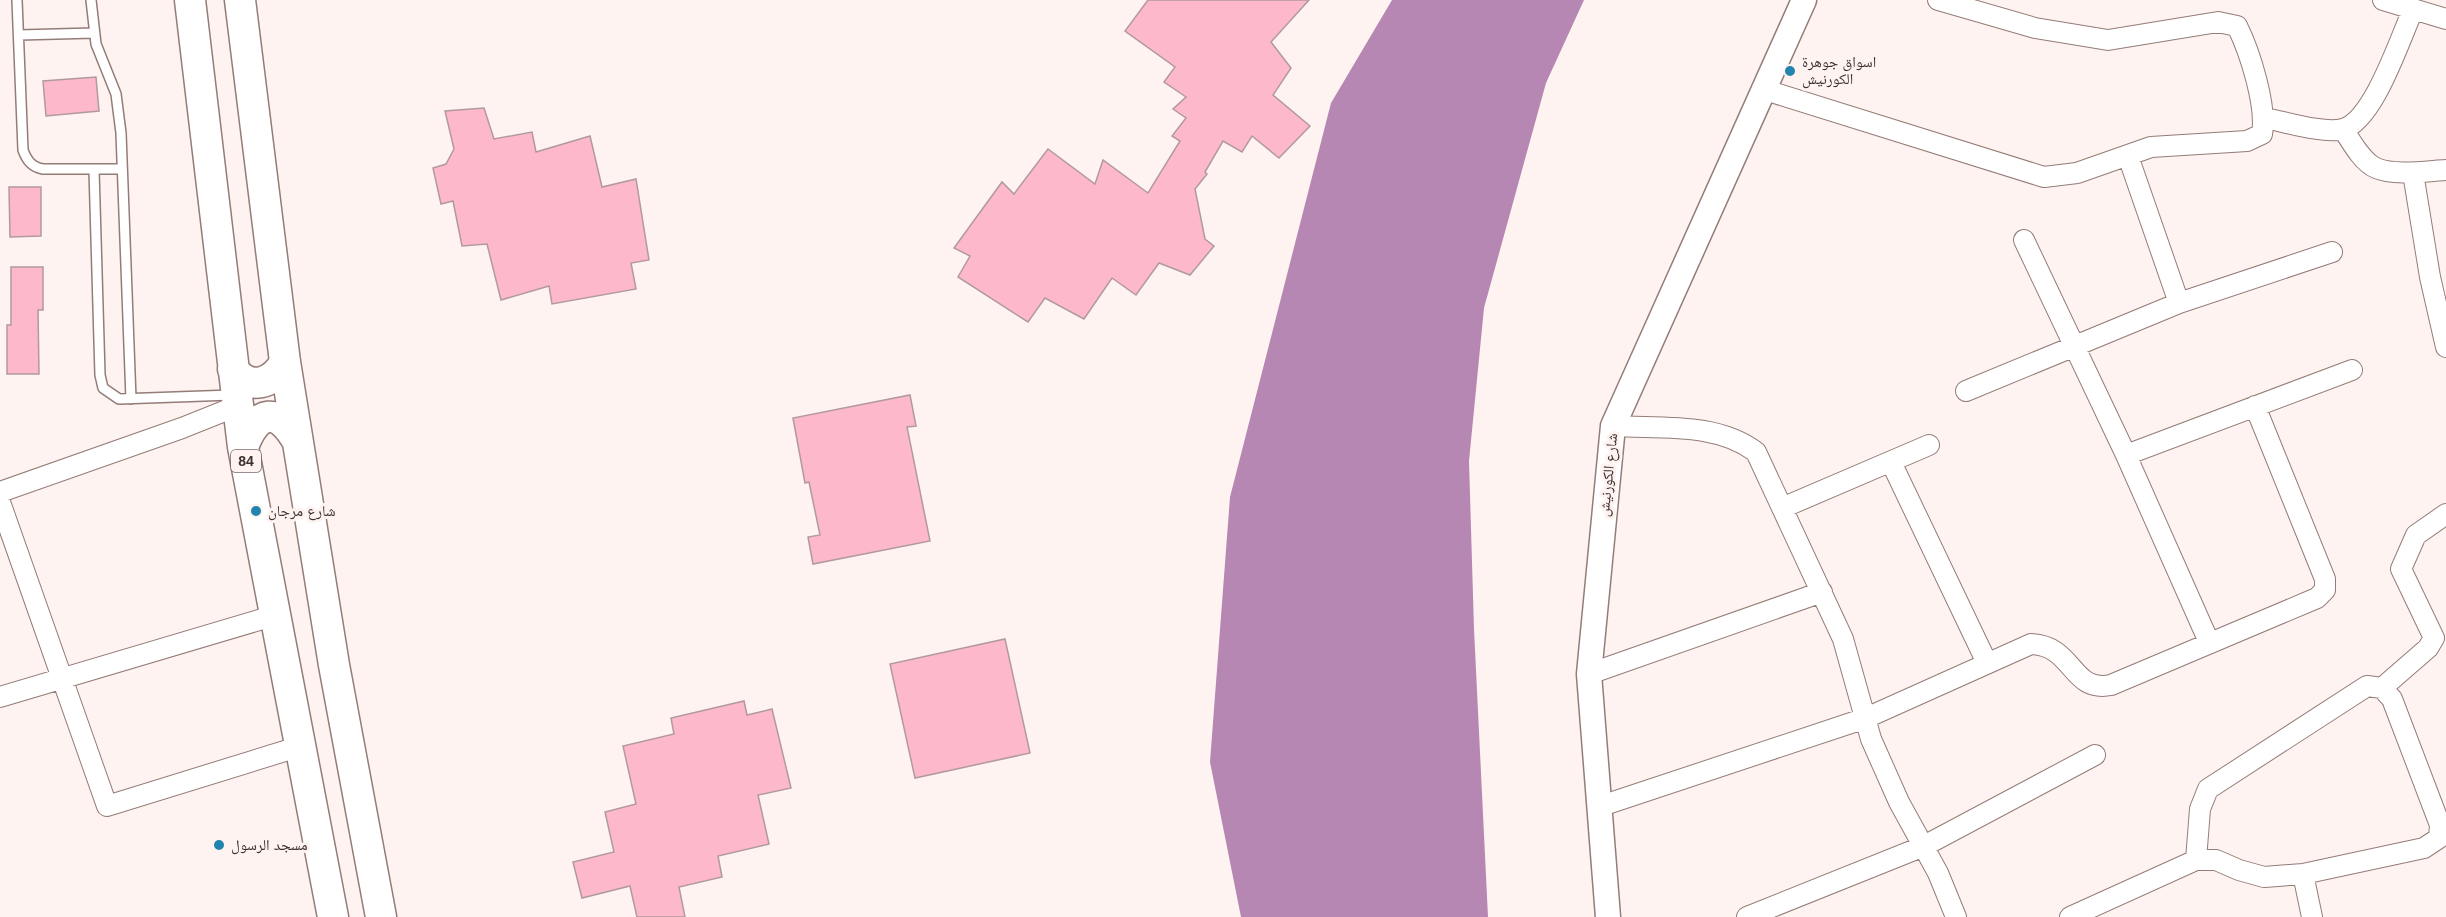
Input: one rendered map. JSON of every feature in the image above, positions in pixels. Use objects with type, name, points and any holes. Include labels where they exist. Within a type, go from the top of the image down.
[{"type":"main road","name":"84","points":[[190,0],[243,447],[333,917]]},
{"type":"main road","points":[[240,0],[285,362],[334,665],[381,917]]},
{"type":"main road","points":[[235,390],[244,381],[262,383],[273,379],[285,362]]},
{"type":"main road","points":[[243,447],[254,422],[266,416],[279,418],[289,426],[298,442]]},
{"type":"street","name":"شارع الكورنيش","points":[[1608,917],[1588,674],[1613,426],[1762,89],[1804,0]]},
{"type":"street","points":[[1762,89],[2044,177],[2077,173],[2151,147],[2247,141],[2262,134],[2265,118],[2244,40],[2237,26],[2218,22],[2108,40],[2035,28],[1938,0]]},
{"type":"street","points":[[2383,0],[2446,19]]},
{"type":"street","points":[[2265,118],[2330,130],[2343,129],[2354,124],[2370,105],[2413,10]]},
{"type":"street","points":[[2343,129],[2361,155],[2376,168],[2413,173],[2446,170]]},
{"type":"street","points":[[2128,156],[2179,303]]},
{"type":"street","points":[[2413,173],[2441,310],[2446,347]]},
{"type":"street","points":[[2024,240],[2126,455],[2209,642]]},
{"type":"street","points":[[1966,391],[2179,303],[2332,252]]},
{"type":"street","points":[[2126,455],[2352,370]]},
{"type":"street","points":[[0,492],[182,428],[235,390]]},
{"type":"street","points":[[1598,807],[1866,718],[2031,644],[2046,645],[2055,649],[2087,685],[2098,688],[2111,685],[2317,598],[2325,590],[2325,579],[2255,406]]},
{"type":"street","points":[[1613,426],[1712,431],[1739,440],[1756,452],[1843,639],[1882,763],[1924,846],[1956,917]]},
{"type":"street","points":[[1782,508],[1929,445]]},
{"type":"street","points":[[1891,462],[1987,663]]},
{"type":"street","points":[[0,502],[64,678],[98,787],[107,807],[301,746]]},
{"type":"street","points":[[2382,688],[2428,648],[2434,638],[2401,569],[2405,555],[2416,535],[2446,513]]},
{"type":"street","points":[[1588,674],[1822,592]]},
{"type":"street","points":[[0,698],[276,615]]},
{"type":"street","points":[[2070,917],[2196,860],[2216,860],[2264,877],[2303,874],[2424,848],[2439,838],[2440,825],[2392,699],[2382,688],[2367,686],[2208,789],[2200,809],[2196,860]]},
{"type":"street","points":[[1748,917],[1924,846],[2095,755]]},
{"type":"street","points":[[2303,874],[2312,917]]},
{"type":"lane","points":[[17,0],[25,157],[35,167],[43,170],[122,169]]},
{"type":"lane","points":[[91,0],[96,44],[116,94],[122,169],[131,399]]},
{"type":"lane","points":[[19,35],[94,33]]},
{"type":"lane","points":[[93,170],[101,381],[113,397],[131,399],[235,390]]},
{"type":"shaded area","points":[[1392,0],[1584,0],[1546,83],[1484,308],[1469,461],[1474,629],[1488,917],[1241,917],[1210,762],[1230,497],[1331,103]]},
{"type":"building","points":[[1148,0],[1309,0],[1271,42],[1291,68],[1273,95],[1310,126],[1279,158],[1252,136],[1242,152],[1223,141],[1205,172],[1207,174],[1195,189],[1205,239],[1214,246],[1190,275],[1159,263],[1136,295],[1112,278],[1084,319],[1045,298],[1028,322],[958,277],[970,256],[954,248],[1002,182],[1014,194],[1048,149],[1095,184],[1103,160],[1148,193],[1180,141],[1172,136],[1186,118],[1173,109],[1186,97],[1164,82],[1175,67],[1125,31]]},
{"type":"building","points":[[96,77],[99,111],[46,116],[43,81]]},
{"type":"building","points":[[484,108],[494,139],[532,132],[536,152],[590,136],[602,187],[636,179],[649,260],[631,263],[636,289],[552,304],[549,286],[501,300],[487,244],[462,246],[453,201],[441,204],[433,168],[446,164],[454,149],[445,111]]},
{"type":"building","points":[[9,187],[41,187],[41,236],[10,237]]},
{"type":"building","points":[[11,267],[43,267],[43,310],[38,310],[39,374],[7,374],[7,325],[11,325]]},
{"type":"building","points":[[910,395],[916,426],[907,427],[930,541],[813,564],[808,537],[820,535],[809,482],[805,483],[793,418]]},
{"type":"building","points":[[1005,639],[1030,753],[915,778],[890,664]]},
{"type":"building","points":[[744,701],[747,715],[772,709],[791,788],[758,795],[769,844],[718,856],[722,877],[679,887],[685,917],[637,917],[630,886],[582,898],[573,862],[614,852],[605,812],[636,804],[623,746],[674,734],[671,718]]},
{"type":"place","name":"اسواق جوهرة الكورنيش","points":[[1790,71]]},
{"type":"place","name":"شارع مرجان","points":[[256,511]]},
{"type":"place","name":"مسجد الرسول","points":[[219,845]]}]
